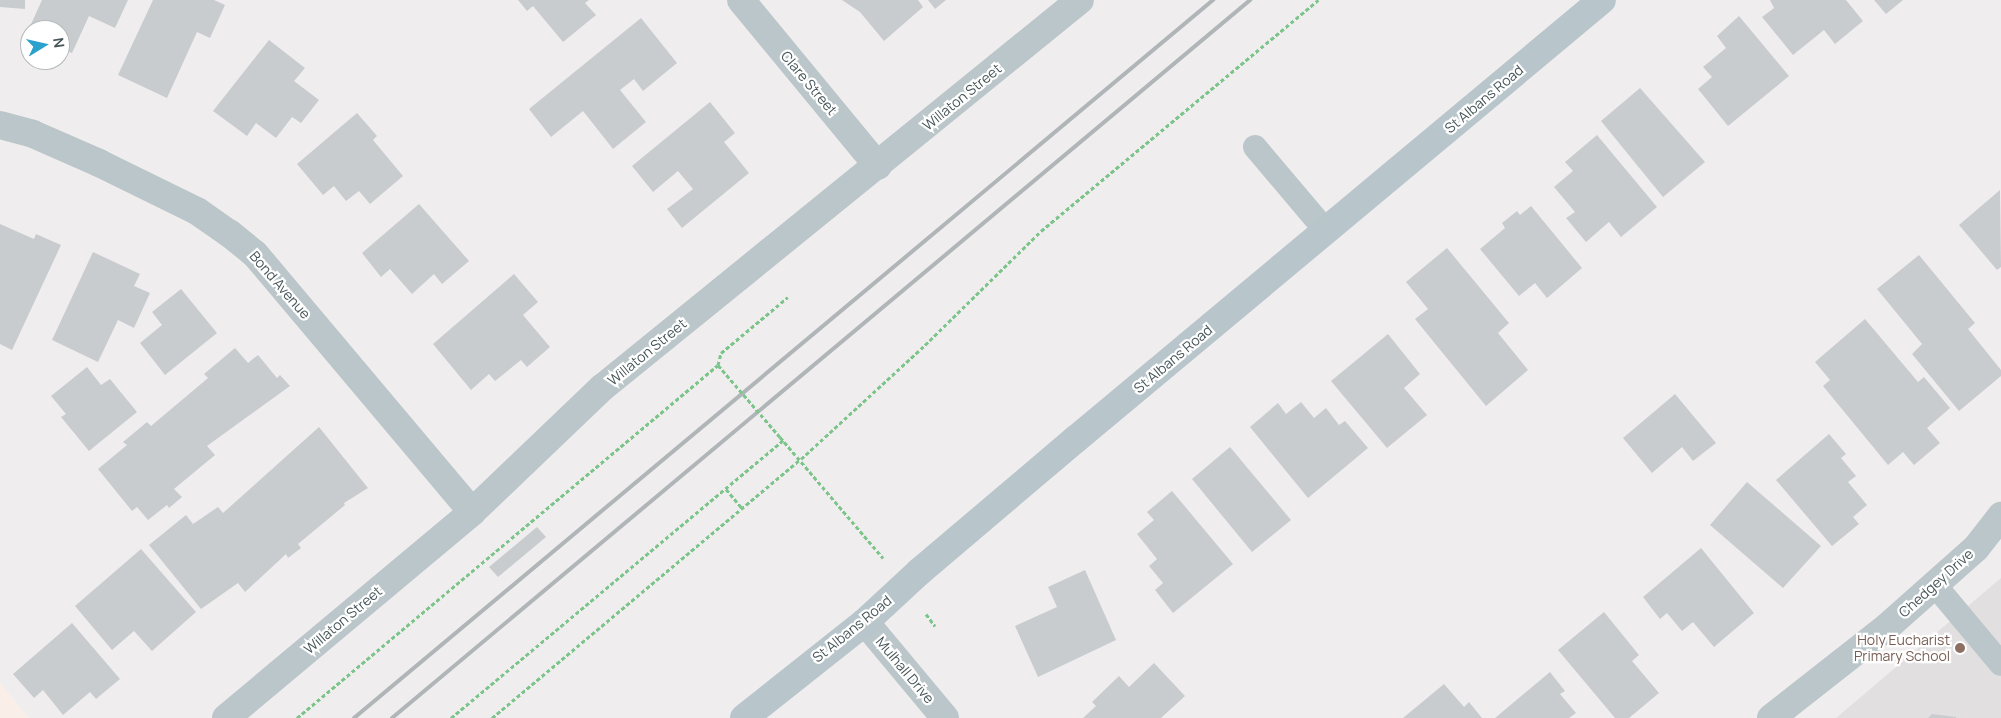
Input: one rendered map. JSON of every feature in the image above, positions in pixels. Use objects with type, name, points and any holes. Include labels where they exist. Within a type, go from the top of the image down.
[{"type":"main road","name":"St Albans Road","points":[[744,718],[865,622],[905,585],[1602,0]]},
{"type":"street","name":"Clare Street","points":[[740,0],[878,166]]},
{"type":"street","name":"Willaton Street","points":[[226,718],[472,512],[603,387],[878,166],[1080,0]]},
{"type":"street","name":"Bond Avenue","points":[[0,125],[33,134],[108,167],[197,211],[236,238],[255,254],[472,512]]},
{"type":"street","name":"Chedgey Drive","points":[[1771,718],[1887,626],[1976,548],[2001,516]]},
{"type":"street","name":"Mulhall Drive","points":[[865,622],[945,718]]},
{"type":"lane","points":[[1255,146],[1326,231]]},
{"type":"lane","points":[[1934,584],[2001,664]]},
{"type":"path","points":[[492,718],[743,510],[925,345],[1041,231],[1318,0]]},
{"type":"path","points":[[297,718],[718,365],[721,353],[788,297]]},
{"type":"path","points":[[718,365],[801,459],[905,585],[935,626]]},
{"type":"path","points":[[452,718],[784,440]]},
{"type":"path","points":[[726,488],[743,510]]},
{"type":"shaded area","name":"Holy Eucharist Primary School","points":[[2001,578],[2001,718],[1836,718]]},
{"type":"shaded area","points":[[0,683],[29,718],[0,718]]},
{"type":"building","points":[[0,0],[25,0],[25,9],[0,7]]},
{"type":"building","points":[[42,0],[128,0],[115,28],[89,16],[72,53],[70,52],[70,20],[33,20]]},
{"type":"building","points":[[153,0],[214,0],[225,5],[210,38],[197,32],[167,98],[118,75]]},
{"type":"building","points":[[518,0],[589,0],[585,3],[596,15],[563,42],[533,6],[527,11]]},
{"type":"building","points":[[842,0],[918,0],[923,7],[884,41],[860,12]]},
{"type":"building","points":[[928,0],[946,0],[935,9]]},
{"type":"building","points":[[1770,0],[1846,0],[1863,21],[1835,44],[1824,30],[1793,55],[1762,17],[1774,8]]},
{"type":"building","points":[[1874,0],[1903,0],[1886,14]]},
{"type":"building","points":[[1739,16],[1789,76],[1728,126],[1698,89],[1712,77],[1703,67],[1726,48],[1717,36]]},
{"type":"building","points":[[641,18],[677,63],[643,91],[634,79],[620,90],[646,122],[613,149],[583,111],[551,137],[529,109]]},
{"type":"building","points":[[269,40],[305,68],[294,81],[319,100],[301,123],[292,117],[276,138],[256,123],[247,136],[213,111]]},
{"type":"building","points":[[1640,88],[1705,162],[1663,197],[1601,121]]},
{"type":"building","points":[[710,102],[735,133],[724,142],[749,173],[682,228],[667,209],[693,189],[678,171],[653,192],[632,166]]},
{"type":"building","points":[[357,113],[377,136],[373,140],[403,176],[370,204],[359,191],[346,201],[334,186],[323,195],[297,164]]},
{"type":"building","points":[[1597,135],[1657,207],[1621,237],[1609,222],[1586,242],[1566,218],[1575,212],[1554,187],[1573,171],[1565,162]]},
{"type":"building","points":[[2000,190],[2001,267],[1997,270],[1959,225]]},
{"type":"building","points":[[419,204],[469,261],[442,284],[434,274],[412,294],[390,269],[381,277],[362,253]]},
{"type":"building","points":[[1531,206],[1582,268],[1547,298],[1535,283],[1519,296],[1480,249],[1505,228],[1502,223],[1517,211],[1520,215]]},
{"type":"building","points":[[0,224],[34,239],[36,234],[61,245],[12,350],[0,344]]},
{"type":"building","points":[[1447,248],[1509,323],[1498,333],[1528,370],[1486,406],[1415,319],[1428,309],[1406,282]]},
{"type":"building","points":[[93,252],[140,274],[134,286],[150,293],[134,328],[118,320],[98,362],[52,340]]},
{"type":"building","points":[[1919,255],[1975,323],[1968,329],[2001,370],[2001,376],[1959,411],[1912,354],[1922,344],[1877,289]]},
{"type":"building","points":[[514,274],[538,302],[523,315],[550,347],[527,367],[521,360],[495,381],[489,374],[471,390],[433,344]]},
{"type":"building","points":[[181,289],[217,333],[165,375],[140,343],[162,325],[152,312]]},
{"type":"building","points":[[1865,319],[1918,382],[1924,377],[1950,408],[1927,428],[1940,443],[1914,465],[1903,452],[1888,465],[1823,386],[1830,380],[1815,362]]},
{"type":"building","points":[[1388,334],[1420,374],[1404,388],[1427,415],[1387,448],[1331,381]]},
{"type":"building","points":[[235,348],[248,363],[258,355],[277,378],[280,375],[290,386],[207,446],[215,455],[174,489],[182,497],[169,508],[167,505],[148,520],[137,507],[132,511],[98,469],[127,445],[123,442],[147,422],[151,426],[208,378],[204,374]]},
{"type":"building","points":[[87,367],[101,385],[110,379],[137,412],[89,451],[61,417],[66,414],[51,396]]},
{"type":"building","points":[[1675,394],[1716,443],[1693,461],[1682,447],[1652,473],[1623,438]]},
{"type":"building","points":[[1301,402],[1314,418],[1326,408],[1339,425],[1345,421],[1368,448],[1308,498],[1250,427],[1278,403],[1286,414]]},
{"type":"building","points":[[319,427],[368,488],[344,503],[345,505],[298,544],[301,548],[288,558],[286,554],[245,592],[238,583],[201,609],[149,545],[186,515],[193,524],[218,507],[223,513]]},
{"type":"building","points":[[1829,434],[1846,454],[1841,458],[1856,476],[1848,482],[1867,505],[1853,517],[1859,524],[1832,546],[1776,480]]},
{"type":"building","points":[[1230,447],[1291,520],[1252,552],[1192,479]]},
{"type":"building","points":[[1747,482],[1821,546],[1783,588],[1710,525]]},
{"type":"building","points":[[1172,491],[1233,564],[1173,613],[1155,590],[1163,583],[1149,566],[1157,559],[1137,534],[1154,520],[1147,512]]},
{"type":"building","points":[[537,527],[546,537],[498,577],[489,567]]},
{"type":"building","points":[[1701,548],[1754,613],[1714,647],[1693,622],[1682,631],[1667,613],[1660,619],[1643,597]]},
{"type":"building","points":[[141,549],[196,612],[152,651],[134,631],[112,650],[75,606]]},
{"type":"building","points":[[1085,570],[1116,640],[1038,677],[1015,626],[1057,607],[1048,587]]},
{"type":"building","points":[[1604,612],[1639,655],[1632,661],[1659,693],[1629,718],[1615,718],[1558,650]]},
{"type":"building","points":[[72,623],[120,679],[96,699],[90,692],[63,715],[43,690],[34,698],[13,674]]},
{"type":"building","points":[[1154,663],[1185,696],[1161,718],[1083,718],[1096,706],[1092,702],[1119,676],[1129,687]]},
{"type":"building","points":[[1550,672],[1565,691],[1560,694],[1576,713],[1569,718],[1495,718]]},
{"type":"building","points":[[1444,684],[1464,707],[1469,702],[1482,718],[1403,718]]},
{"type":"building","points":[[1932,714],[1956,717],[1956,718],[1928,718]]},
{"type":"railway","points":[[354,718],[1213,0]]},
{"type":"railway","points":[[392,718],[1250,0]]},
{"type":"place","name":"Holy Eucharist Primary School","points":[[1960,648]]}]
